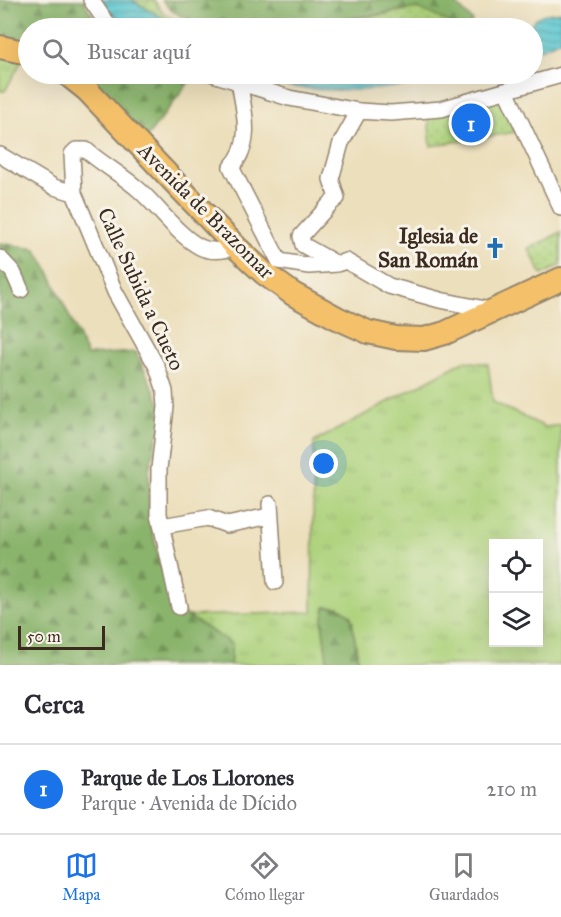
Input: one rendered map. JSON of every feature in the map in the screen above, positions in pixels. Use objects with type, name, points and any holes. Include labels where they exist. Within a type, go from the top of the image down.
[{"type":"highway","points":[[0,47],[18,51]]},
{"type":"highway","name":"Avenida de Brazomar","points":[[80,84],[236,247],[264,273],[292,294],[368,332],[396,338],[424,339],[445,333],[561,279]]},
{"type":"street","points":[[91,0],[103,18]]},
{"type":"street","points":[[543,80],[561,75]]},
{"type":"street","points":[[239,84],[247,132],[238,160],[231,167],[279,261],[309,266],[346,261],[389,286],[485,309],[487,313]]},
{"type":"street","points":[[245,84],[289,98],[359,111],[391,113],[441,109],[530,84]]},
{"type":"street","points":[[506,91],[561,208]]},
{"type":"street","points":[[337,264],[303,245],[301,236],[338,198],[331,179],[342,143],[359,111]]},
{"type":"street","name":"Calle Subida a Cueto","points":[[179,607],[159,514],[159,469],[166,407],[165,391],[157,367],[115,292],[74,193],[72,154],[80,149],[86,150],[137,188],[191,241],[202,248],[225,251],[236,247]]},
{"type":"street","points":[[0,155],[54,187],[74,193]]},
{"type":"street","points":[[0,258],[13,272],[21,290]]},
{"type":"street","points":[[162,526],[208,518],[226,525],[270,510],[275,582]]},
{"type":"green space","points":[[0,0],[83,0],[94,18],[18,18],[18,44],[0,41]]},
{"type":"green space","points":[[131,0],[154,0],[163,13],[171,18],[162,18]]},
{"type":"green space","points":[[162,0],[452,0],[470,18],[439,18],[418,8],[353,18],[185,18],[172,11]]},
{"type":"green space","points":[[418,8],[439,18],[358,18]]},
{"type":"green space","points":[[0,54],[18,55],[18,68],[5,91],[0,91]]},
{"type":"green space","points":[[90,84],[187,84],[145,140]]},
{"type":"green space","points":[[500,97],[516,132],[431,146],[428,117]]},
{"type":"green space","points":[[561,232],[561,265],[542,275],[529,249]]},
{"type":"green space","points":[[0,243],[35,249],[47,267],[87,355],[136,352],[169,422],[158,434],[149,470],[149,520],[171,601],[187,616],[232,644],[230,665],[0,665]]},
{"type":"green space","points":[[464,361],[488,364],[493,402],[545,427],[561,425],[561,665],[359,665],[351,616],[339,607],[326,607],[322,622],[328,665],[230,665],[232,644],[187,616],[312,612],[314,442]]},
{"type":"green space","points":[[325,607],[339,607],[351,616],[359,665],[328,665],[322,622]]},
{"type":"water","points":[[100,0],[131,0],[162,18],[118,18]]},
{"type":"water","points":[[561,12],[561,40],[543,48],[543,18],[536,18]]},
{"type":"water","points":[[276,84],[416,84],[348,90],[290,87]]},
{"type":"place","name":"Parque de Los Llorones","points":[[471,123]]},
{"type":"place","name":"Iglesia de San Román","points":[[495,248]]}]
